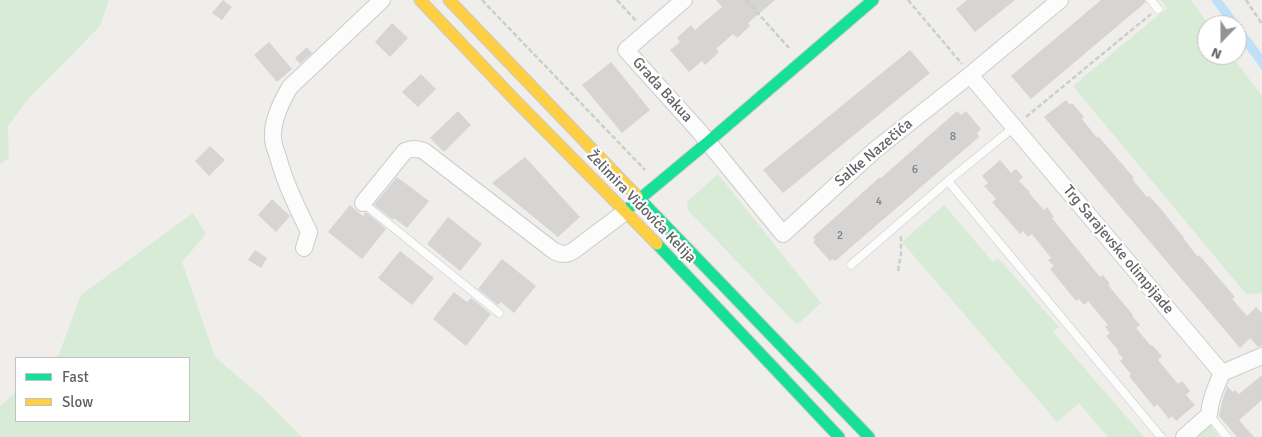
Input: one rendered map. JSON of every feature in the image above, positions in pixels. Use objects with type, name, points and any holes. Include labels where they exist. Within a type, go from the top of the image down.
[{"type":"main road","name":"Želimira Vidovića Kelija","points":[[420,0],[839,437]]},
{"type":"main road","name":"Želimira Vidovića Kelija","points":[[449,0],[869,437]]},
{"type":"main road","points":[[625,212],[873,0]]},
{"type":"street","points":[[304,248],[308,232],[290,194],[280,164],[273,138],[275,120],[290,87],[382,0]]},
{"type":"street","name":"Grada Bakua","points":[[684,0],[626,50],[708,142]]},
{"type":"street","name":"Salke Nazečića","points":[[708,142],[783,234],[876,150],[1060,0]]},
{"type":"street","name":"Trg Sarajevske olimpijade","points":[[970,75],[1222,373]]},
{"type":"street","points":[[363,203],[405,151],[411,148],[418,148],[546,245],[561,254],[568,254],[573,251],[625,212]]},
{"type":"street","points":[[1184,437],[1209,415],[1214,389],[1222,373],[1262,356]]},
{"type":"lane","points":[[1151,0],[1158,8]]},
{"type":"lane","points":[[851,265],[1014,127]]},
{"type":"lane","points":[[948,181],[1161,437]]},
{"type":"lane","points":[[363,203],[499,313]]},
{"type":"lane","points":[[1209,415],[1227,437]]},
{"type":"path","points":[[617,0],[646,33]]},
{"type":"path","points":[[746,0],[792,51]]},
{"type":"path","points":[[908,0],[970,75]]},
{"type":"path","points":[[1246,0],[1262,24]]},
{"type":"path","points":[[1014,127],[1158,8]]},
{"type":"path","points":[[898,271],[901,254]]},
{"type":"green space","points":[[0,0],[109,0],[100,26],[28,99],[8,126],[9,158],[0,164]]},
{"type":"green space","points":[[1161,0],[1191,0],[1202,15],[1197,15],[1197,65],[1239,65],[1262,96],[1262,293],[1246,294],[1073,86],[1167,8]]},
{"type":"green space","points":[[718,174],[821,303],[797,325],[688,210],[687,202]]},
{"type":"green space","points":[[944,205],[993,262],[998,258],[1059,327],[1053,332],[1144,437],[1108,437],[1079,403],[1057,422],[902,242]]},
{"type":"green space","points":[[193,213],[206,234],[182,262],[215,357],[262,397],[302,437],[0,437],[0,406],[15,393],[15,422],[190,422],[190,357],[55,357],[59,354],[81,295]]},
{"type":"green space","points":[[1208,422],[1220,437],[1199,437],[1200,428]]},
{"type":"water","points":[[1211,0],[1222,0],[1233,15],[1222,15]]},
{"type":"water","points":[[1247,34],[1262,54],[1262,70],[1247,50]]},
{"type":"building","points":[[223,0],[232,7],[222,20],[212,13]]},
{"type":"building","points":[[716,0],[775,0],[748,23],[750,26],[737,38],[733,34],[716,49],[719,52],[705,65],[702,61],[689,72],[670,50],[680,42],[677,38],[691,25],[695,30],[722,7]]},
{"type":"building","points":[[967,0],[1015,0],[975,32],[956,9]]},
{"type":"building","points":[[1101,0],[1145,0],[1146,2],[1031,99],[1011,76]]},
{"type":"building","points":[[392,23],[408,38],[390,57],[375,42]]},
{"type":"building","points":[[269,42],[292,69],[277,82],[254,55]]},
{"type":"building","points":[[307,47],[312,53],[300,64],[295,58]]},
{"type":"building","points":[[910,50],[930,73],[783,193],[763,170]]},
{"type":"building","points":[[611,62],[650,110],[622,133],[582,85]]},
{"type":"building","points":[[421,74],[436,89],[418,107],[402,92]]},
{"type":"building","points":[[1066,100],[1070,105],[1072,103],[1084,117],[1082,119],[1097,138],[1098,136],[1134,178],[1132,179],[1147,197],[1149,196],[1161,209],[1198,257],[1199,255],[1235,297],[1232,299],[1247,316],[1256,307],[1262,313],[1262,346],[1258,347],[1250,338],[1240,348],[1044,117]]},
{"type":"building","points":[[458,111],[471,125],[444,152],[430,138]]},
{"type":"building","points":[[957,111],[961,115],[966,111],[981,129],[977,133],[979,137],[835,261],[832,259],[830,261],[813,242],[815,240],[813,237]]},
{"type":"building","points":[[210,146],[225,160],[209,176],[195,161]]},
{"type":"building","points":[[525,157],[580,217],[558,237],[492,183]]},
{"type":"building","points":[[1000,160],[1011,173],[1016,169],[1023,177],[1019,181],[1044,210],[1047,207],[1054,217],[1052,218],[1100,277],[1103,275],[1110,284],[1108,285],[1133,315],[1140,325],[1136,328],[1162,356],[1158,360],[1178,384],[1182,381],[1190,391],[1186,395],[1195,405],[1176,421],[1172,416],[1169,419],[1157,404],[1154,407],[1129,376],[1131,374],[1120,361],[1123,358],[1117,352],[1119,351],[1106,336],[1110,333],[1105,327],[1108,325],[1088,301],[1084,305],[1079,299],[1076,301],[1050,269],[1054,266],[1048,260],[1051,258],[1032,234],[1028,237],[1023,231],[1020,234],[992,202],[996,199],[984,186],[988,183],[982,176]]},
{"type":"building","points":[[397,177],[429,201],[407,228],[374,205]]},
{"type":"building","points":[[272,199],[290,216],[276,232],[258,215]]},
{"type":"building","points":[[350,205],[363,216],[366,212],[386,229],[362,259],[328,232]]},
{"type":"building","points":[[448,217],[482,244],[460,271],[427,244]]},
{"type":"building","points":[[255,250],[267,258],[261,268],[248,260]]},
{"type":"building","points":[[400,251],[434,278],[412,305],[378,278]]},
{"type":"building","points":[[502,259],[536,286],[514,313],[501,302],[498,305],[478,289]]},
{"type":"building","points":[[454,292],[467,302],[471,298],[491,314],[466,346],[433,319]]},
{"type":"building","points":[[1262,375],[1262,400],[1239,420],[1254,437],[1237,437],[1219,416],[1227,386],[1233,392],[1235,390],[1239,394]]},
{"type":"traffic: fast","points":[[630,207],[873,0]]},
{"type":"traffic: fast","points":[[637,196],[869,437]]},
{"type":"traffic: fast","points":[[657,244],[839,437]]},
{"type":"traffic: slow","points":[[420,0],[513,98],[657,244]]},
{"type":"traffic: slow","points":[[449,0],[637,196]]}]
